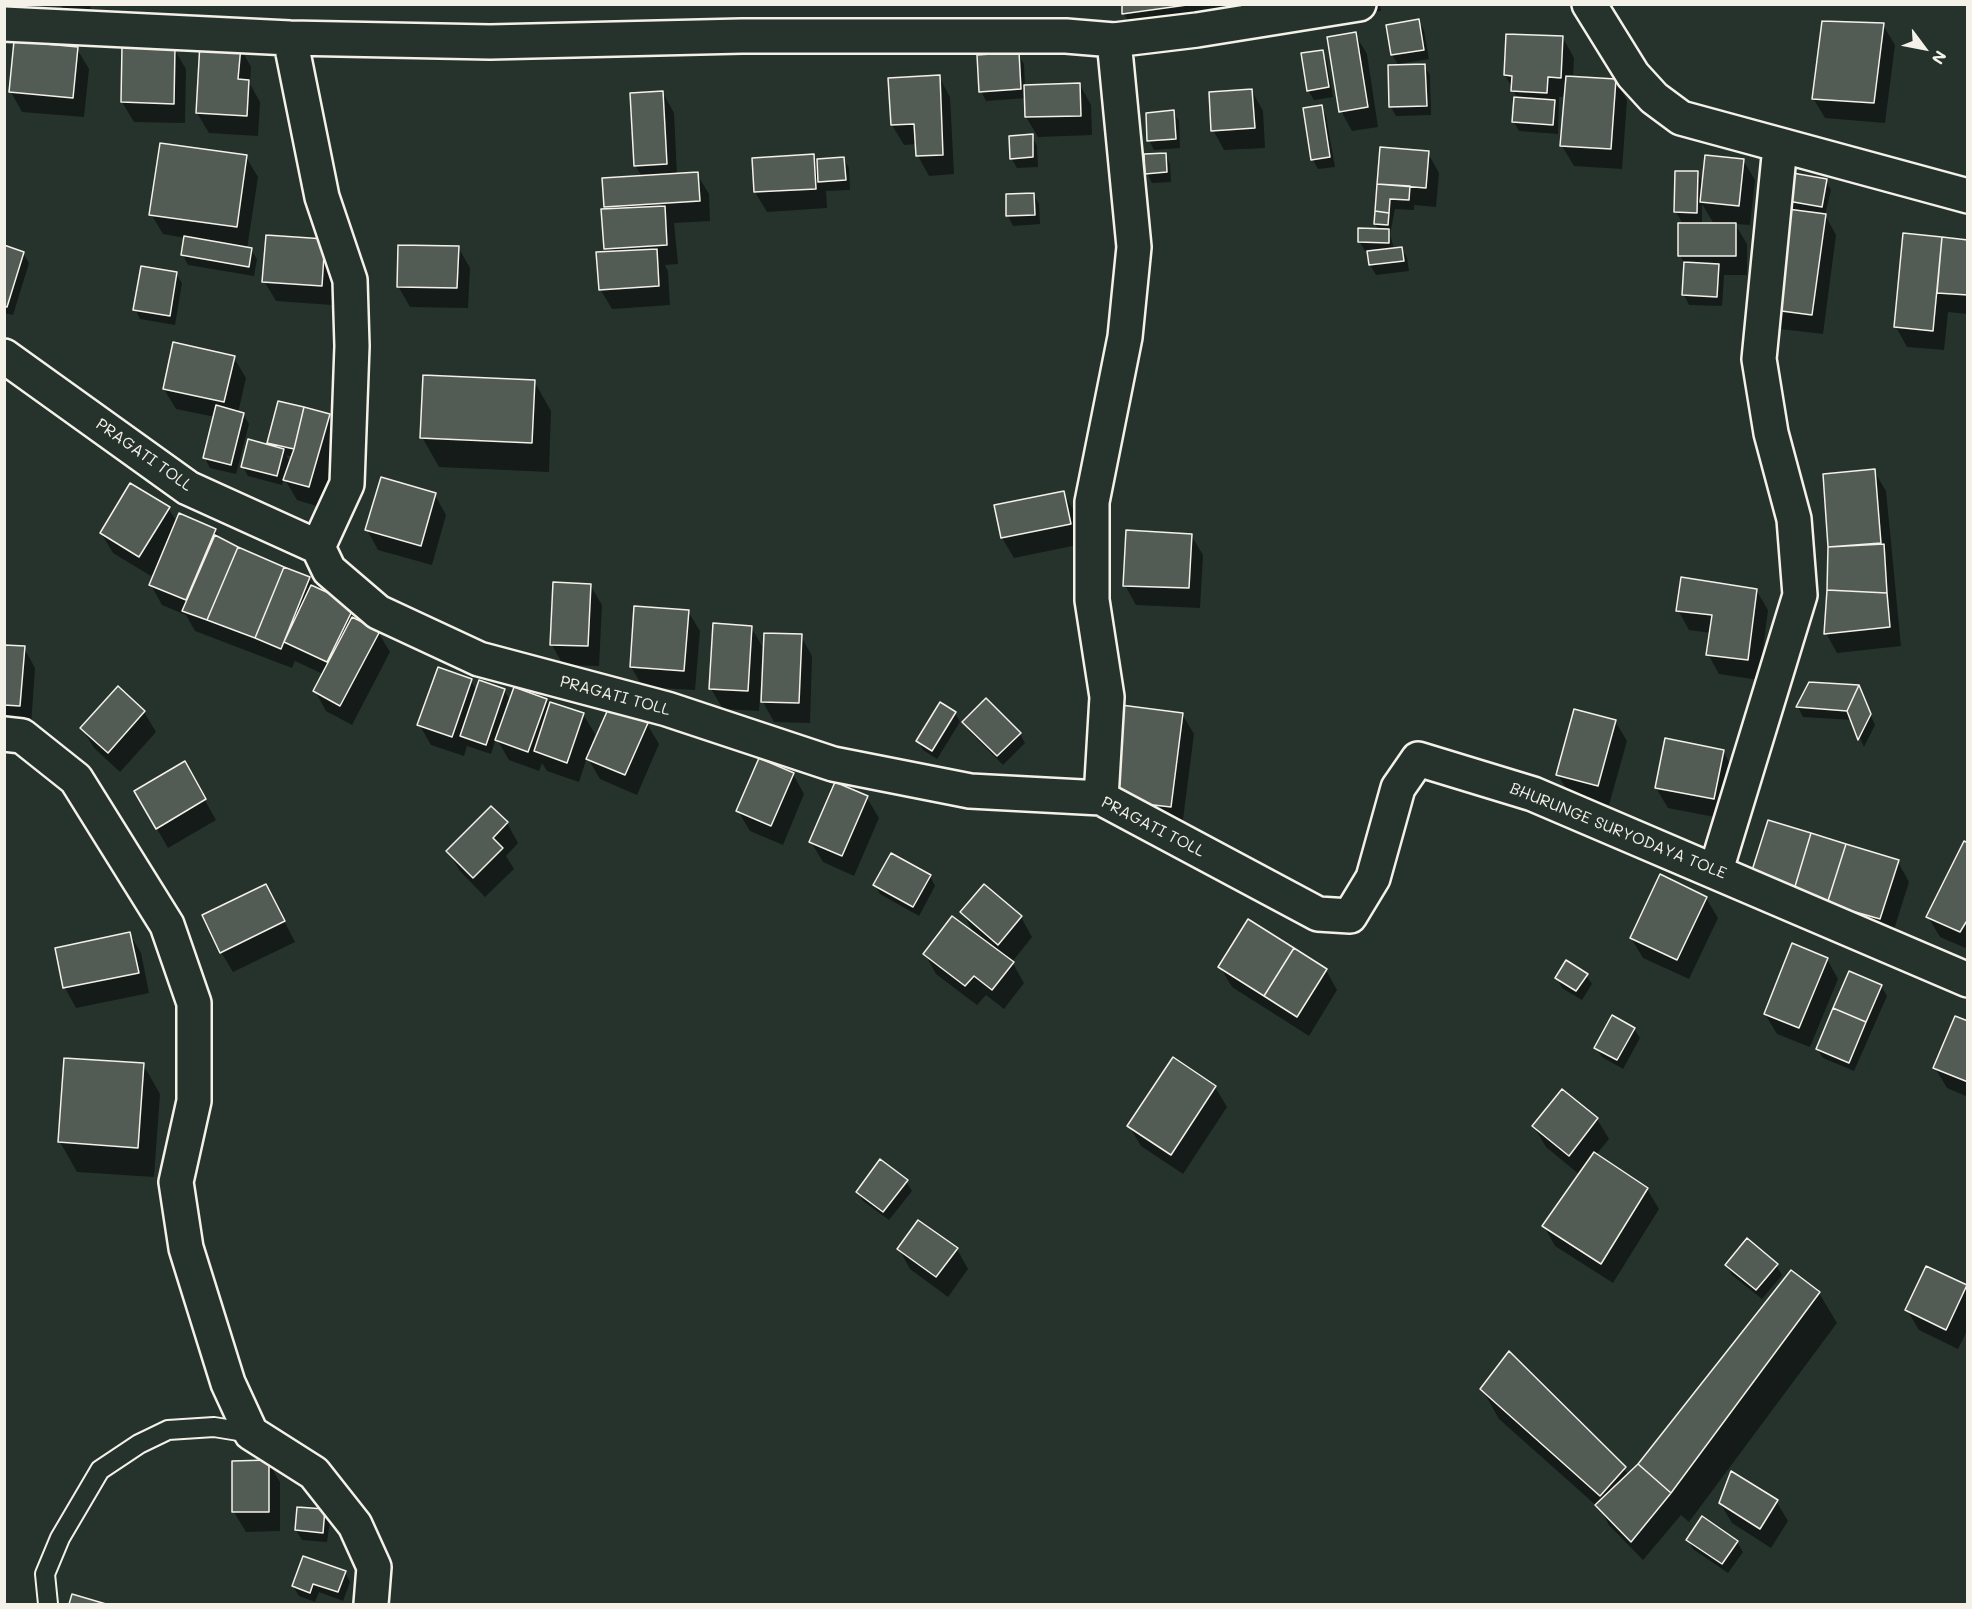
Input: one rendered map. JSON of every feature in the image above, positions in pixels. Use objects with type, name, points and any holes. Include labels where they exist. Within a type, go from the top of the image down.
[{"type":"street","points":[[4,24],[290,38],[490,42],[742,36],[1066,36],[1114,40],[1197,30],[1359,4]]},
{"type":"street","points":[[1589,4],[1633,75],[1654,98],[1681,118],[1968,196]]},
{"type":"street","points":[[290,38],[322,197],[350,280],[352,346],[347,484],[318,547]]},
{"type":"street","points":[[1101,798],[1107,697],[1092,600],[1092,502],[1125,337],[1134,246],[1114,40]]},
{"type":"street","points":[[1716,870],[1800,595],[1794,519],[1771,433],[1759,359],[1780,146]]},
{"type":"street","name":"PRAGATI TOLL","points":[[4,356],[188,488],[318,547],[329,570],[378,612],[479,659],[667,709],[833,764],[970,791],[1101,798],[1288,897]]},
{"type":"street","points":[[4,734],[22,736],[76,779],[167,925],[194,1003],[194,1101],[176,1182],[186,1248],[228,1383],[251,1433],[314,1473],[355,1525],[374,1567],[371,1605]]},
{"type":"street","name":"BHURUNGE SURYODAYA TOLE","points":[[1288,897],[1318,914],[1350,916],[1373,878],[1398,788],[1418,759],[1533,794],[1716,870],[1968,980]]},
{"type":"lane","points":[[48,1605],[45,1574],[60,1538],[100,1470],[139,1444],[168,1430],[214,1427],[251,1433]]},
{"type":"building","points":[[1122,4],[1194,4],[1122,14]]},
{"type":"building","points":[[1419,19],[1424,50],[1391,55],[1386,25]]},
{"type":"building","points":[[1822,21],[1884,23],[1874,103],[1812,99]]},
{"type":"building","points":[[1356,32],[1368,107],[1339,112],[1327,37]]},
{"type":"building","points":[[1506,34],[1563,36],[1561,78],[1548,77],[1547,93],[1511,91],[1512,76],[1504,75]]},
{"type":"building","points":[[14,41],[78,47],[73,98],[9,92]]},
{"type":"building","points":[[200,43],[241,46],[238,79],[249,80],[247,116],[196,113]]},
{"type":"building","points":[[122,46],[175,47],[174,104],[121,102]]},
{"type":"building","points":[[1323,50],[1329,87],[1307,91],[1301,53]]},
{"type":"building","points":[[1019,52],[1021,89],[979,92],[977,55]]},
{"type":"building","points":[[1425,64],[1427,106],[1389,107],[1388,65]]},
{"type":"building","points":[[940,75],[943,155],[916,156],[914,124],[891,125],[888,78]]},
{"type":"building","points":[[1566,76],[1616,79],[1611,149],[1560,146]]},
{"type":"building","points":[[1080,83],[1081,116],[1025,117],[1024,85]]},
{"type":"building","points":[[1252,89],[1255,128],[1211,131],[1209,92]]},
{"type":"building","points":[[663,91],[667,164],[634,166],[630,93]]},
{"type":"building","points":[[1514,97],[1555,100],[1553,125],[1512,122]]},
{"type":"building","points":[[1322,105],[1330,157],[1311,160],[1303,108]]},
{"type":"building","points":[[1174,110],[1176,139],[1147,141],[1146,113]]},
{"type":"building","points":[[1033,134],[1033,157],[1010,159],[1009,136]]},
{"type":"building","points":[[160,143],[247,155],[237,227],[149,215]]},
{"type":"building","points":[[1380,147],[1429,151],[1426,188],[1377,184]]},
{"type":"building","points":[[1166,153],[1167,172],[1145,174],[1144,154]]},
{"type":"building","points":[[814,154],[816,189],[754,192],[752,158]]},
{"type":"building","points":[[1705,155],[1744,159],[1739,206],[1700,202]]},
{"type":"building","points":[[844,157],[846,180],[818,182],[817,159]]},
{"type":"building","points":[[1675,171],[1698,171],[1697,213],[1674,212]]},
{"type":"building","points":[[698,172],[700,201],[604,207],[602,178]]},
{"type":"building","points":[[1787,172],[1827,179],[1822,207],[1782,200]]},
{"type":"building","points":[[1377,184],[1410,186],[1409,200],[1390,199],[1389,213],[1375,211]]},
{"type":"building","points":[[1034,193],[1035,215],[1006,216],[1006,194]]},
{"type":"building","points":[[665,206],[667,245],[604,249],[601,209]]},
{"type":"building","points":[[1780,208],[1826,214],[1812,315],[1766,309]]},
{"type":"building","points":[[1375,211],[1389,213],[1388,225],[1374,224]]},
{"type":"building","points":[[1678,223],[1736,223],[1736,256],[1678,256]]},
{"type":"building","points":[[1358,228],[1389,229],[1389,243],[1358,242]]},
{"type":"building","points":[[1903,233],[1942,237],[1933,331],[1894,327]]},
{"type":"building","points":[[266,235],[325,239],[322,286],[262,282]]},
{"type":"building","points":[[184,236],[252,248],[249,267],[181,255]]},
{"type":"building","points":[[1942,237],[1968,240],[1968,295],[1937,293]]},
{"type":"building","points":[[4,245],[24,252],[7,307],[4,306]]},
{"type":"building","points":[[398,245],[459,246],[457,288],[397,287]]},
{"type":"building","points":[[1402,247],[1404,261],[1369,265],[1367,251]]},
{"type":"building","points":[[657,249],[659,286],[599,290],[596,252]]},
{"type":"building","points":[[1684,262],[1719,264],[1717,297],[1682,295]]},
{"type":"building","points":[[141,266],[177,272],[170,316],[133,310]]},
{"type":"building","points":[[173,342],[235,356],[224,402],[163,389]]},
{"type":"building","points":[[423,375],[535,380],[532,443],[420,438]]},
{"type":"building","points":[[278,401],[304,407],[294,449],[267,443]]},
{"type":"building","points":[[216,405],[244,413],[231,465],[203,458]]},
{"type":"building","points":[[304,407],[330,414],[309,487],[283,480],[294,449]]},
{"type":"building","points":[[248,439],[284,449],[277,476],[241,467]]},
{"type":"building","points":[[1875,469],[1881,543],[1828,547],[1823,474]]},
{"type":"building","points":[[381,477],[436,493],[421,546],[365,530]]},
{"type":"building","points":[[130,483],[170,507],[139,557],[100,533]]},
{"type":"building","points":[[1064,491],[1071,524],[1001,538],[994,505]]},
{"type":"building","points":[[179,513],[216,529],[186,600],[149,585]]},
{"type":"building","points":[[1126,530],[1192,534],[1189,588],[1123,586]]},
{"type":"building","points":[[215,535],[238,547],[207,620],[182,611]]},
{"type":"building","points":[[1884,544],[1887,593],[1827,590],[1828,547]]},
{"type":"building","points":[[238,547],[284,567],[255,638],[207,620]]},
{"type":"building","points":[[284,567],[310,577],[281,649],[255,638]]},
{"type":"building","points":[[1681,577],[1757,589],[1748,660],[1706,655],[1712,615],[1676,611]]},
{"type":"building","points":[[553,582],[591,584],[588,646],[550,645]]},
{"type":"building","points":[[311,585],[355,605],[327,662],[284,642]]},
{"type":"building","points":[[1827,590],[1887,593],[1890,627],[1824,634]]},
{"type":"building","points":[[634,606],[689,610],[684,671],[630,667]]},
{"type":"building","points":[[352,617],[380,631],[340,706],[313,691]]},
{"type":"building","points":[[713,623],[752,626],[748,691],[709,689]]},
{"type":"building","points":[[764,633],[802,634],[799,703],[761,702]]},
{"type":"building","points":[[4,645],[25,646],[20,706],[4,705]]},
{"type":"building","points":[[438,667],[472,679],[452,737],[417,725]]},
{"type":"building","points":[[479,680],[505,689],[486,745],[460,736]]},
{"type":"building","points":[[1809,682],[1859,685],[1847,711],[1796,707]]},
{"type":"building","points":[[1859,685],[1871,714],[1858,740],[1847,711]]},
{"type":"building","points":[[118,686],[145,711],[108,753],[80,728]]},
{"type":"building","points":[[514,687],[547,699],[528,752],[495,740]]},
{"type":"building","points":[[986,698],[1021,733],[997,756],[962,722]]},
{"type":"building","points":[[550,702],[584,713],[567,763],[534,751]]},
{"type":"building","points":[[940,702],[956,712],[932,751],[916,741]]},
{"type":"building","points":[[1121,705],[1183,713],[1171,807],[1109,800]]},
{"type":"building","points":[[609,707],[648,723],[625,775],[586,759]]},
{"type":"building","points":[[1574,709],[1616,720],[1598,786],[1556,775]]},
{"type":"building","points":[[1665,738],[1724,750],[1714,799],[1655,788]]},
{"type":"building","points":[[759,758],[794,773],[771,826],[736,811]]},
{"type":"building","points":[[185,761],[206,799],[156,829],[134,791]]},
{"type":"building","points":[[835,782],[868,796],[842,856],[809,842]]},
{"type":"building","points":[[491,806],[508,822],[493,838],[503,848],[473,878],[446,851]]},
{"type":"building","points":[[1768,820],[1811,833],[1793,893],[1749,880]]},
{"type":"building","points":[[1811,833],[1846,844],[1827,904],[1793,893]]},
{"type":"building","points":[[1964,841],[1968,843],[1968,919],[1960,932],[1926,917]]},
{"type":"building","points":[[1846,844],[1899,860],[1880,919],[1827,904]]},
{"type":"building","points":[[891,853],[931,875],[913,907],[873,885]]},
{"type":"building","points":[[1660,874],[1707,897],[1677,960],[1630,938]]},
{"type":"building","points":[[266,884],[285,921],[220,953],[202,915]]},
{"type":"building","points":[[984,884],[1022,916],[998,945],[960,912]]},
{"type":"building","points":[[952,916],[1014,962],[992,990],[974,976],[965,986],[923,954]]},
{"type":"building","points":[[1248,919],[1294,948],[1264,996],[1218,967]]},
{"type":"building","points":[[130,932],[139,973],[63,988],[55,948]]},
{"type":"building","points":[[1792,943],[1828,958],[1799,1028],[1764,1014]]},
{"type":"building","points":[[1294,948],[1327,969],[1297,1017],[1264,996]]},
{"type":"building","points":[[1566,960],[1588,974],[1576,991],[1555,978]]},
{"type":"building","points":[[1849,971],[1882,985],[1866,1022],[1833,1008]]},
{"type":"building","points":[[1833,1008],[1866,1022],[1849,1063],[1816,1049]]},
{"type":"building","points":[[1612,1015],[1635,1028],[1617,1060],[1594,1048]]},
{"type":"building","points":[[1955,1016],[1968,1021],[1968,1082],[1933,1068]]},
{"type":"building","points":[[1173,1057],[1216,1086],[1171,1155],[1127,1126]]},
{"type":"building","points":[[64,1058],[144,1063],[138,1148],[58,1142]]},
{"type":"building","points":[[1562,1089],[1598,1118],[1569,1156],[1532,1126]]},
{"type":"building","points":[[1594,1152],[1648,1188],[1601,1264],[1542,1226]]},
{"type":"building","points":[[880,1159],[908,1180],[883,1212],[856,1192]]},
{"type":"building","points":[[918,1220],[958,1248],[936,1277],[897,1249]]},
{"type":"building","points":[[1747,1238],[1778,1264],[1756,1290],[1725,1265]]},
{"type":"building","points":[[1926,1266],[1967,1285],[1946,1330],[1905,1310]]},
{"type":"building","points":[[1791,1270],[1820,1292],[1671,1493],[1638,1464]]},
{"type":"building","points":[[1509,1351],[1626,1467],[1600,1496],[1480,1389]]},
{"type":"building","points":[[269,1460],[269,1512],[232,1512],[232,1461]]},
{"type":"building","points":[[1638,1464],[1671,1493],[1631,1542],[1595,1505]]},
{"type":"building","points":[[1731,1471],[1778,1500],[1760,1529],[1719,1503]]},
{"type":"building","points":[[297,1507],[325,1509],[323,1533],[295,1530]]},
{"type":"building","points":[[1702,1516],[1738,1541],[1722,1564],[1686,1540]]},
{"type":"building","points":[[303,1556],[346,1571],[338,1592],[313,1584],[310,1593],[292,1586]]},
{"type":"building","points":[[72,1594],[106,1604],[69,1604]]}]
